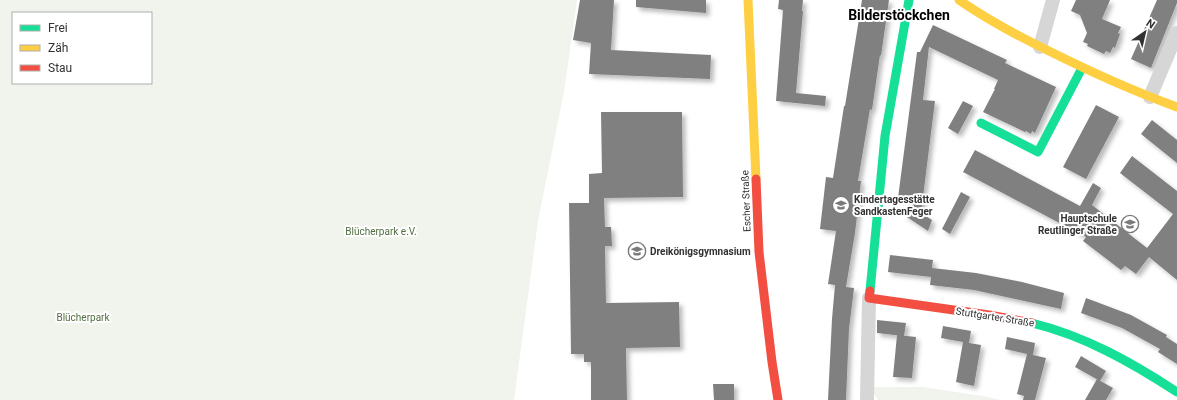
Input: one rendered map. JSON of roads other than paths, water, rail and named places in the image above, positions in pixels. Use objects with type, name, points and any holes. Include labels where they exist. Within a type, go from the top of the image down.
[{"type":"street","name":"Escher Straße","points":[[748,0],[759,252],[778,400]]},
{"type":"street","points":[[866,400],[869,298],[885,136],[909,0]]},
{"type":"street","points":[[959,0],[1010,32],[1082,68],[1177,107]]},
{"type":"street","points":[[1040,47],[1053,0]]},
{"type":"street","points":[[1150,97],[1177,33]]},
{"type":"street","points":[[981,123],[1038,152],[1082,68]]},
{"type":"street","name":"Stuttgarter Straße","points":[[869,298],[998,315],[1032,322],[1086,340],[1133,363],[1177,392]]},
{"type":"place","name":"Kindertagesstätte SandkastenFeger","points":[[841,205]]},
{"type":"place","name":"Hauptschule Reutlinger Straße","points":[[1130,224]]},
{"type":"place","name":"Dreikönigsgymnasium","points":[[637,251]]},
{"type":"district","name":"Bilderstöckchen","points":[[899,15]]},
{"type":"park label","name":"Blücherpark e.V.","points":[[381,231]]},
{"type":"park label","name":"Blücherpark","points":[[83,317]]}]
